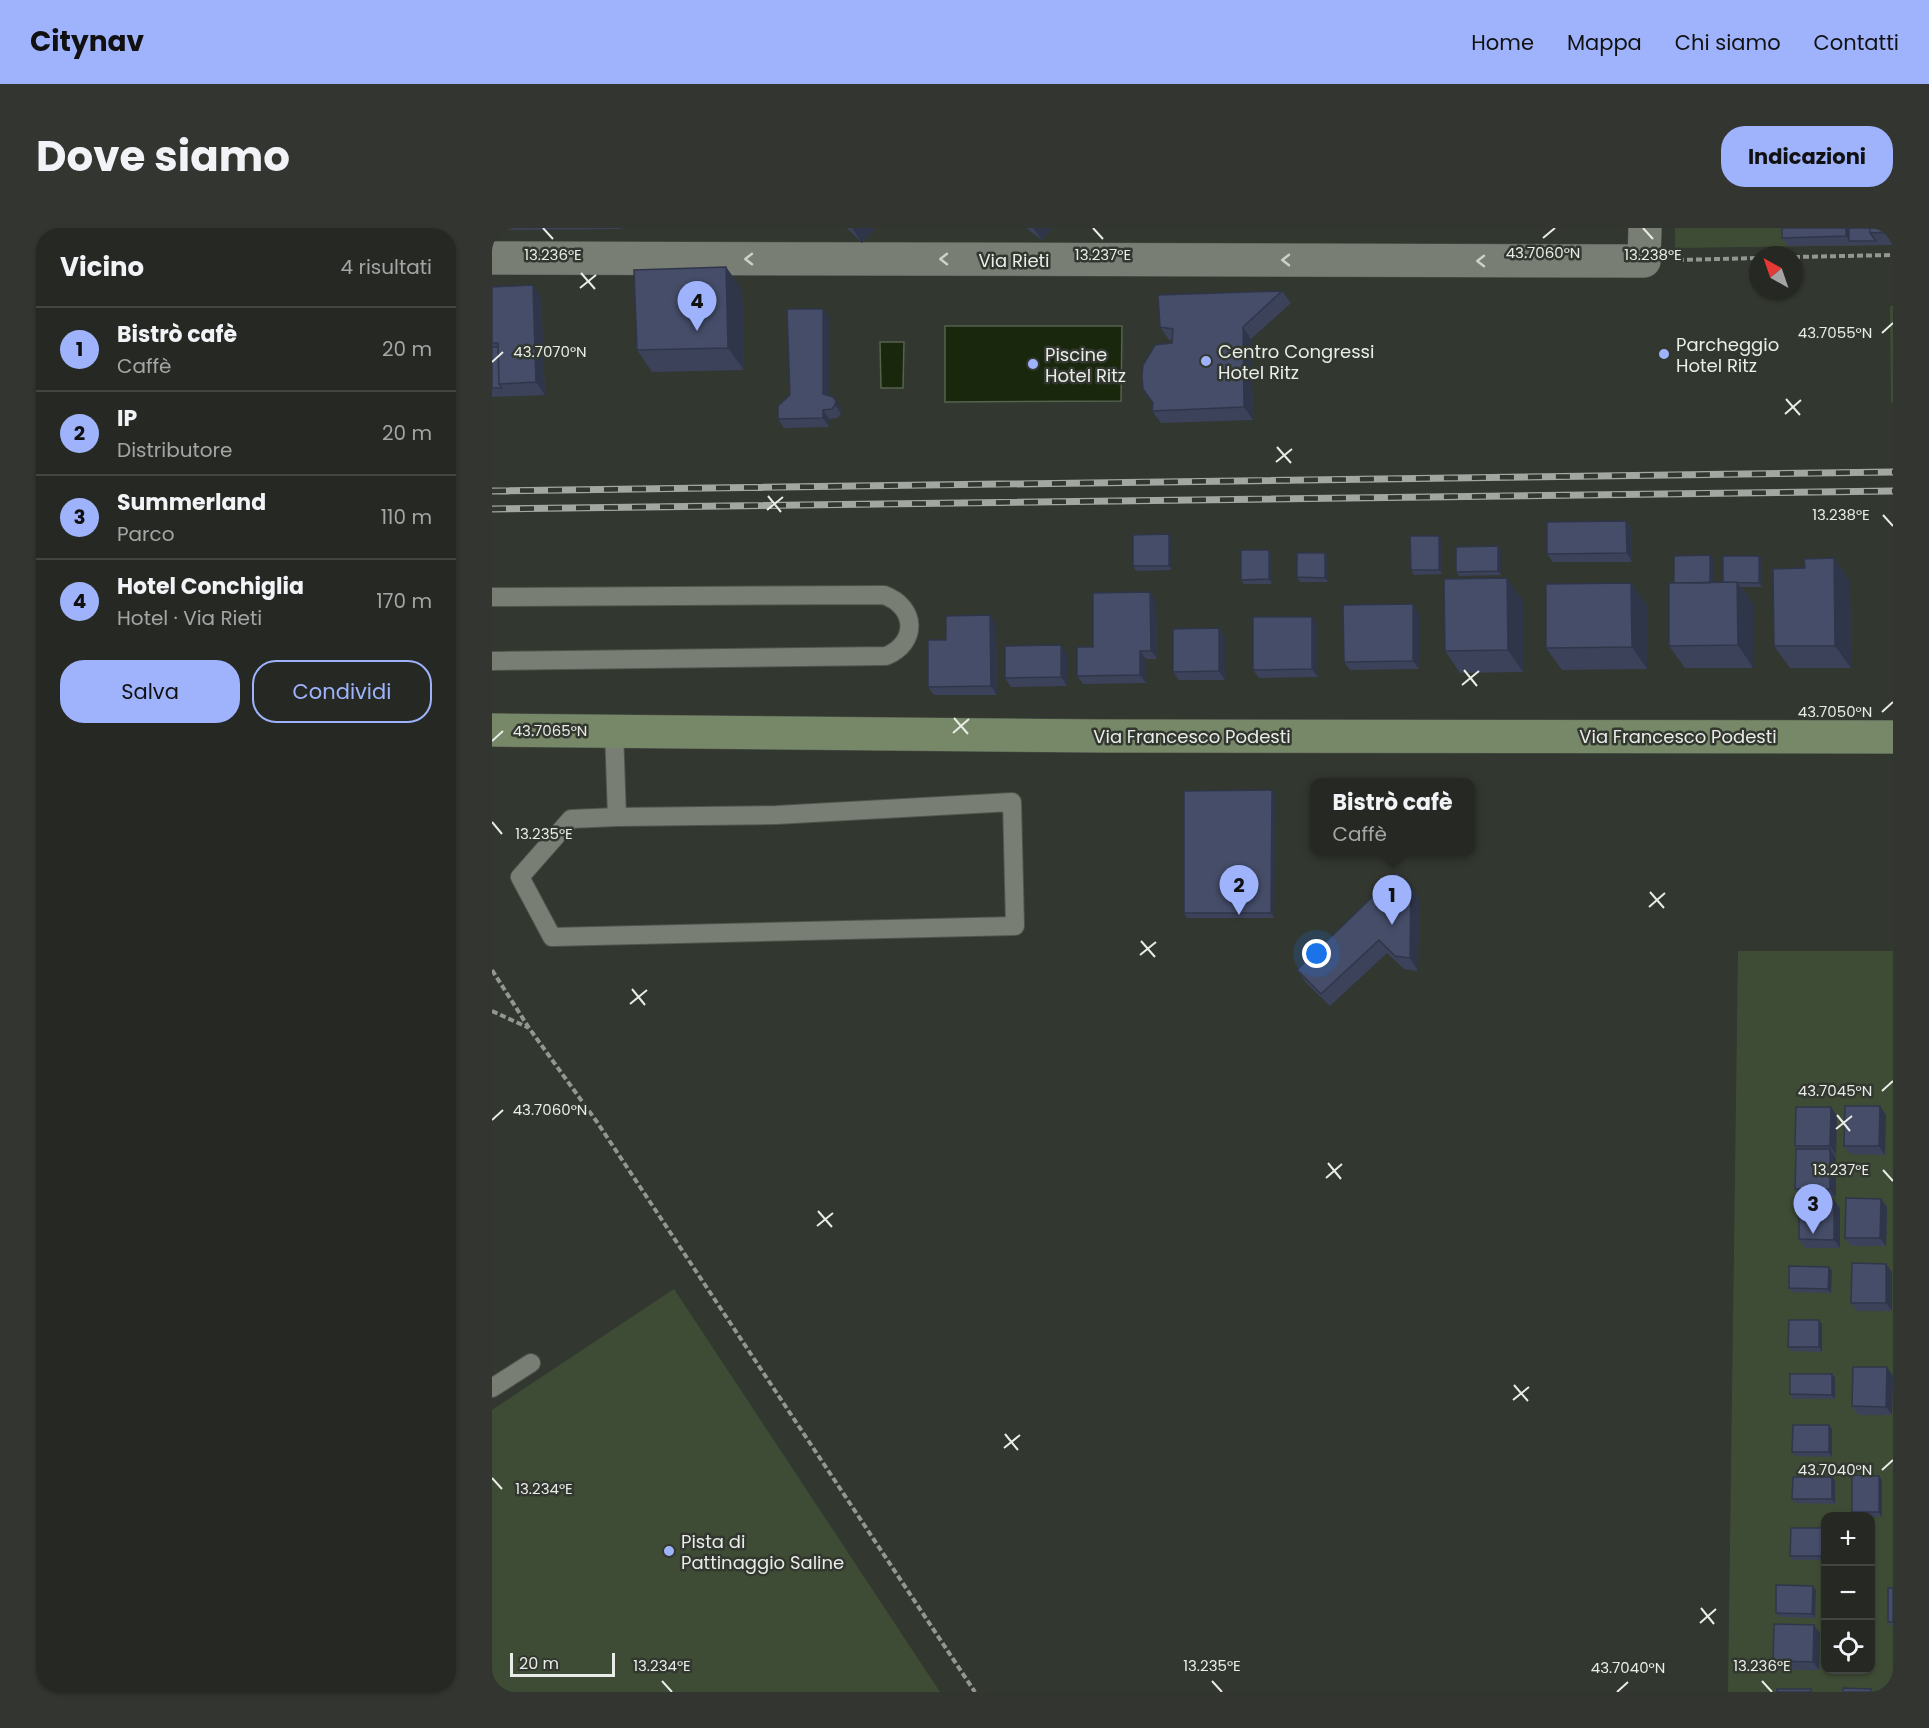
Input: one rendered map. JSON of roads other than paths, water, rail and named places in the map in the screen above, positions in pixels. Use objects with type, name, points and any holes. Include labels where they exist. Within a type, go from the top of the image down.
[{"type":"main road","name":"Via Francesco Podesti","points":[[492,730],[1093,736],[1893,737]]},
{"type":"street","name":"Via Rieti","points":[[492,258],[1644,261],[1645,228]]},
{"type":"lane","points":[[492,597],[884,595],[903,606],[910,627],[903,645],[896,652],[886,656],[492,661]]},
{"type":"lane","points":[[614,731],[617,818]]},
{"type":"lane","points":[[1012,802],[1015,926],[552,937],[520,877],[571,819],[617,818],[776,815],[1012,802]]},
{"type":"lane","points":[[492,1388],[531,1363]]},
{"type":"railway","points":[[492,491],[1893,472]]},
{"type":"railway","points":[[492,509],[1893,491]]},
{"type":"place","name":"Hotel Conchiglia","points":[[697,331]]},
{"type":"place","name":"Parcheggio Hotel Ritz","points":[[1664,354]]},
{"type":"place","name":"Centro Congressi Hotel Ritz","points":[[1206,361]]},
{"type":"place","name":"Piscine Hotel Ritz","points":[[1033,364]]},
{"type":"place","name":"IP","points":[[1239,915]]},
{"type":"place","name":"Bistrò cafè","points":[[1392,925]]},
{"type":"place","name":"Summerland","points":[[1813,1234]]},
{"type":"place","name":"Pista di Pattinaggio Saline","points":[[669,1551]]}]
